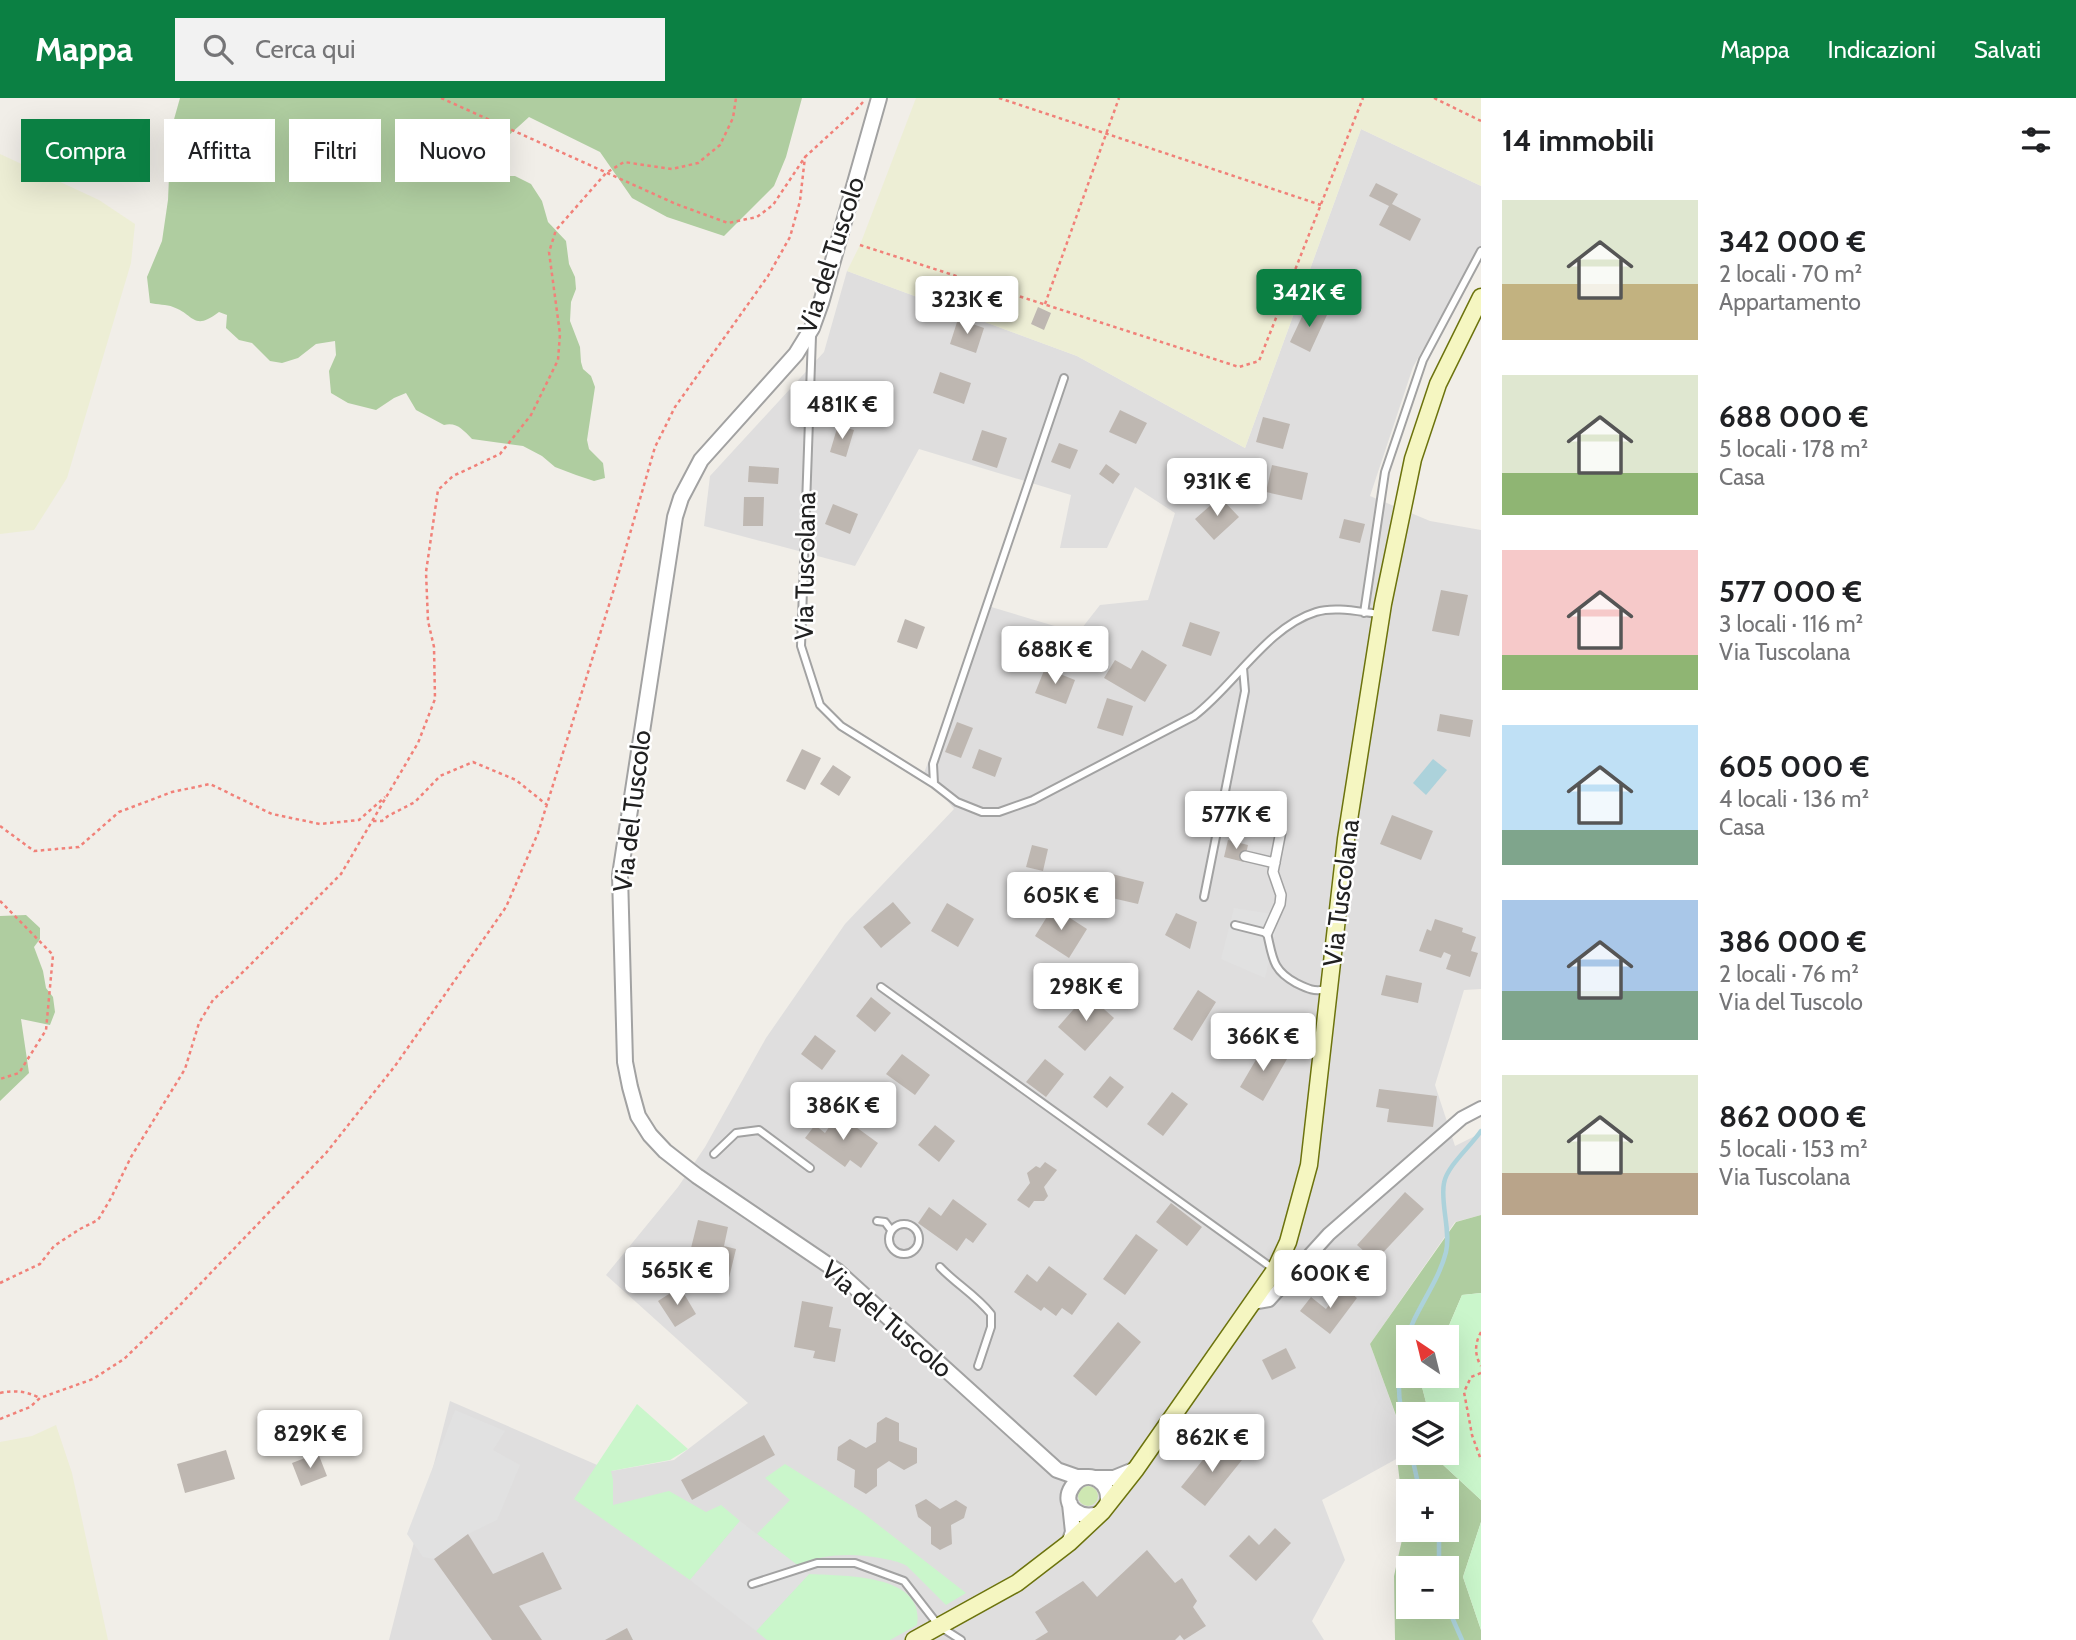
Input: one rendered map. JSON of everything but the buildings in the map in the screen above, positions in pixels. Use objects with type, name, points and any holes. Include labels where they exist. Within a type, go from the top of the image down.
[{"type":"main road","name":"Via Tuscolana","points":[[914,1640],[1017,1583],[1069,1543],[1104,1510],[1136,1469],[1275,1270],[1288,1242],[1309,1165],[1346,839],[1382,615],[1413,459],[1444,369],[1481,297]]},
{"type":"street","name":"Via del Tuscolo","points":[[879,98],[812,327],[796,354],[701,460],[681,498],[675,517],[620,875],[625,1062],[638,1116],[650,1135],[665,1150],[697,1176],[837,1271],[1057,1470]]},
{"type":"street","points":[[1267,933],[1280,904],[1281,895],[1273,872],[1281,831]]},
{"type":"street","points":[[1245,856],[1275,863]]},
{"type":"street","points":[[1252,1303],[1269,1300],[1329,1234],[1462,1118],[1481,1108]]},
{"type":"street","points":[[1057,1470],[1077,1477],[1114,1478],[1136,1469]]},
{"type":"street","points":[[1057,1470],[1070,1502],[1074,1510],[1084,1516],[1091,1517],[1104,1510],[1109,1500],[1107,1487],[1090,1478],[1082,1479],[1072,1487],[1070,1502],[1073,1532],[1069,1543]]},
{"type":"lane","points":[[1364,613],[1385,472],[1423,360],[1481,251]]},
{"type":"lane","name":"Via Tuscolana","points":[[812,327],[801,646],[820,705],[841,726],[934,784],[957,802],[982,812],[999,812],[1019,805],[1194,716],[1211,703],[1285,627],[1316,612],[1334,610],[1382,615]]},
{"type":"lane","points":[[934,784],[933,764],[1064,377]]},
{"type":"lane","points":[[1204,897],[1245,691],[1243,668]]},
{"type":"lane","points":[[1235,925],[1267,933],[1273,962],[1282,975],[1314,992],[1329,989]]},
{"type":"lane","points":[[881,987],[1275,1270]]},
{"type":"lane","points":[[714,1154],[736,1133],[759,1130],[810,1168]]},
{"type":"lane","points":[[877,1221],[885,1222],[891,1230],[889,1240],[893,1250],[908,1253],[916,1247],[918,1234],[912,1226],[903,1224],[891,1230]]},
{"type":"lane","points":[[940,1267],[953,1282],[975,1296],[991,1314],[991,1327],[978,1366]]},
{"type":"lane","points":[[752,1584],[817,1563],[855,1563],[904,1581],[939,1626],[961,1640]]},
{"type":"path","points":[[441,98],[676,204],[729,223],[757,217],[773,205],[805,157],[867,98]]},
{"type":"path","points":[[0,1283],[40,1264],[54,1246],[97,1220],[131,1157],[185,1069],[199,1023],[213,1000],[341,874],[418,743],[435,699],[434,647],[428,621],[426,572],[438,491],[453,476],[500,454],[531,415],[558,360],[560,334],[549,252],[556,230],[606,173],[624,162],[672,169],[698,163],[720,145],[733,118],[736,98]]},
{"type":"path","points":[[999,98],[1321,205]]},
{"type":"path","points":[[1045,304],[1119,98]]},
{"type":"path","points":[[860,245],[1239,366],[1259,361],[1363,98]]},
{"type":"path","points":[[1434,98],[1481,121]]},
{"type":"path","points":[[0,1419],[30,1407],[40,1398],[93,1379],[124,1359],[178,1307],[326,1153],[395,1066],[506,907],[538,833],[655,447],[675,407],[768,276],[790,237],[800,201],[805,157]]},
{"type":"path","points":[[372,821],[382,821],[415,802],[440,776],[473,762],[516,780],[547,805]]},
{"type":"path","points":[[0,826],[34,851],[79,847],[119,812],[172,792],[211,784],[272,814],[320,824],[359,820],[389,793]]},
{"type":"path","points":[[0,901],[52,955],[46,1030],[19,1073],[0,1079]]},
{"type":"path","points":[[1481,1332],[1476,1343],[1476,1353],[1481,1366]]},
{"type":"path","points":[[1481,1373],[1471,1377],[1464,1392],[1472,1435],[1481,1460]]},
{"type":"path","points":[[0,1393],[29,1392],[40,1398]]},
{"type":"shaded area","points":[[1361,129],[1481,186],[1481,246],[1413,367],[1370,496],[1430,521],[1481,530],[1481,989],[1464,990],[1435,1085],[1455,1146],[1481,1133],[1481,1215],[1455,1222],[1370,1344],[1396,1416],[1396,1459],[1322,1500],[1345,1560],[1312,1621],[1324,1640],[389,1640],[450,1401],[611,1471],[674,1460],[748,1403],[606,1275],[678,1187],[705,1147],[766,1038],[845,924],[954,809],[924,773],[988,606],[1078,633],[1100,605],[1148,600],[1175,513],[1135,487],[1107,548],[1060,548],[1071,495],[919,449],[855,566],[704,526],[710,476],[824,352],[847,271],[1077,356],[1245,448]]},
{"type":"shaded area","points":[[1234,908],[1279,915],[1265,978],[1221,959]]},
{"type":"shaded area","points":[[455,1410],[505,1431],[493,1450],[520,1465],[497,1520],[468,1534],[434,1559],[423,1557],[407,1534]]},
{"type":"shaded area","points":[[740,1521],[809,1574],[756,1631],[690,1580]]},
{"type":"green space","points":[[180,98],[802,98],[786,157],[774,186],[724,236],[667,217],[632,198],[600,152],[529,117],[510,134],[510,119],[395,119],[395,182],[510,182],[510,176],[515,176],[531,184],[542,201],[548,222],[566,241],[576,289],[571,302],[570,321],[580,347],[583,369],[591,376],[595,387],[587,440],[589,449],[603,463],[605,478],[594,481],[555,467],[523,446],[472,439],[456,426],[444,425],[416,410],[406,393],[376,410],[348,403],[331,393],[329,371],[336,355],[335,341],[316,344],[298,358],[282,363],[270,361],[252,343],[239,340],[226,328],[227,315],[219,312],[199,321],[171,306],[150,303],[147,277],[162,241],[169,182],[275,182],[275,119],[174,119]]},
{"type":"green space","points":[[916,98],[1481,98],[1481,186],[1361,129],[1245,448],[1077,356],[847,271],[860,245]]},
{"type":"green space","points":[[0,154],[21,164],[21,182],[60,182],[99,200],[135,224],[131,263],[67,478],[34,530],[0,534]]},
{"type":"green space","points":[[26,915],[40,928],[40,939],[34,947],[46,988],[53,997],[55,1012],[50,1025],[21,1019],[29,1073],[0,1101],[0,916]]},
{"type":"green space","points":[[1481,1215],[1481,1293],[1462,1295],[1449,1325],[1396,1325],[1396,1388],[1422,1388],[1426,1402],[1396,1402],[1396,1415],[1370,1344],[1456,1222]]},
{"type":"green space","points":[[1481,1293],[1481,1500],[1443,1465],[1459,1465],[1459,1402],[1426,1402],[1422,1388],[1460,1388],[1460,1325],[1449,1325],[1462,1295]]},
{"type":"green space","points":[[637,1404],[688,1449],[670,1460],[611,1471],[613,1505],[669,1491],[706,1512],[721,1505],[740,1521],[690,1580],[574,1499]]},
{"type":"green space","points":[[56,1425],[72,1473],[108,1640],[0,1640],[0,1442],[32,1436]]},
{"type":"green space","points":[[785,1464],[863,1513],[966,1593],[946,1605],[907,1566],[880,1558],[838,1556],[797,1565],[757,1534],[790,1500],[765,1478]]},
{"type":"green space","points":[[1398,1465],[1443,1465],[1458,1479],[1399,1479]]},
{"type":"green space","points":[[1459,1480],[1481,1500],[1481,1522],[1463,1577],[1481,1630],[1481,1640],[1395,1640],[1396,1567],[1396,1619],[1459,1619],[1459,1556],[1398,1556],[1401,1542],[1459,1542]]},
{"type":"green space","points":[[1084,1486],[1092,1486],[1098,1496],[1092,1506],[1084,1506],[1078,1500],[1078,1492]]},
{"type":"green space","points":[[1481,1522],[1481,1630],[1463,1577]]},
{"type":"green space","points":[[809,1574],[860,1577],[895,1587],[909,1595],[916,1608],[917,1625],[890,1640],[767,1640],[756,1631]]},
{"type":"water","points":[[1433,759],[1447,770],[1426,795],[1413,783]]},
{"type":"waterway","points":[[1400,1402],[1400,1366],[1407,1336],[1446,1252],[1443,1199],[1446,1176],[1481,1131]]},
{"type":"waterway","points":[[1414,1465],[1417,1479]]},
{"type":"waterway","points":[[1439,1542],[1439,1556]]},
{"type":"waterway","points":[[1453,1619],[1462,1640]]}]
